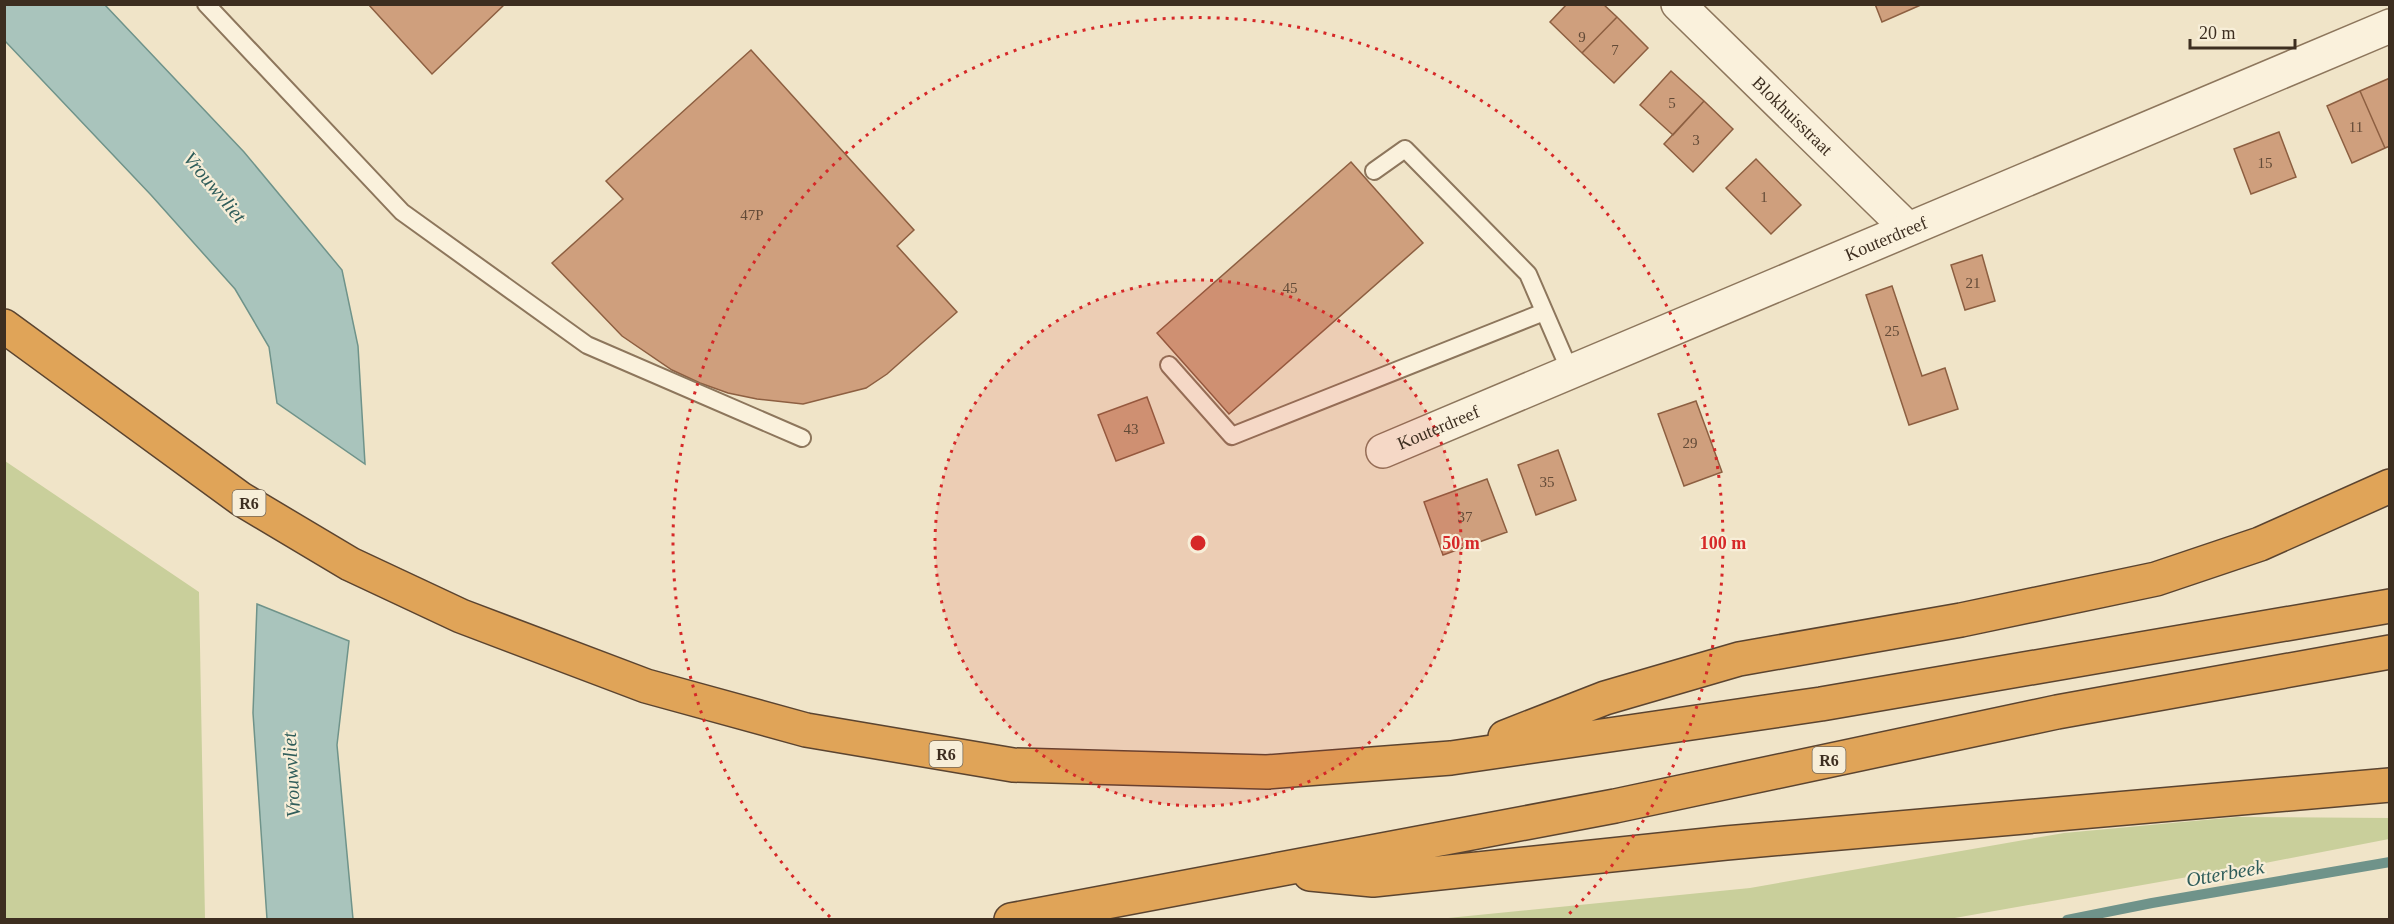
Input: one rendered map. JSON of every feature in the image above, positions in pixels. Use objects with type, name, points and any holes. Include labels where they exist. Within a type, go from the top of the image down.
[{"type":"highway","points":[[4,313],[53,363]]},
{"type":"highway","name":"R6","points":[[4,326],[241,499],[350,564],[461,616],[646,686],[806,730],[1013,765],[1267,772],[1451,758],[1821,704],[2390,606]]},
{"type":"highway","points":[[1451,758],[1605,698],[1739,659],[1961,620],[2156,579],[2260,544],[2390,486]]},
{"type":"highway","name":"R6","points":[[1011,920],[1616,806],[2057,712],[2390,652]]},
{"type":"highway","points":[[1269,871],[1373,880],[1726,843],[2390,785]]},
{"type":"street","name":"Blokhuisstraat","points":[[1678,4],[1907,228]]},
{"type":"street","name":"Kouterdreef","points":[[1383,451],[2390,26]]},
{"type":"lane","points":[[206,4],[402,212],[587,345],[802,438]]},
{"type":"lane","points":[[1374,171],[1405,149],[1528,274],[1570,371]]},
{"type":"lane","points":[[1169,365],[1232,435],[1544,312]]},
{"type":"green space","points":[[5,461],[199,592],[205,919],[5,919]]},
{"type":"green space","points":[[2237,817],[2389,818],[2389,839],[1949,919],[1438,919],[1750,888],[2064,833]]},
{"type":"water","name":"Vrouwvliet","points":[[5,4],[105,5],[244,152],[342,270],[358,346],[365,464],[277,403],[269,347],[235,289],[151,195],[5,41]]},
{"type":"water","name":"Vrouwvliet","points":[[257,604],[349,641],[337,745],[353,919],[267,919],[253,713]]},
{"type":"building","points":[[368,4],[505,4],[432,74]]},
{"type":"building","points":[[1567,4],[1603,4],[1617,17],[1582,53],[1550,22]]},
{"type":"building","points":[[1875,4],[1923,4],[1882,22]]},
{"type":"building","points":[[1617,17],[1648,48],[1614,83],[1582,53]]},
{"type":"building","points":[[751,50],[914,230],[897,246],[957,312],[887,374],[866,388],[803,404],[728,393],[672,370],[622,336],[552,263],[623,199],[606,181]]},
{"type":"building","points":[[1671,71],[1704,101],[1673,135],[1640,105]]},
{"type":"building","points":[[2390,78],[2390,146],[2385,148],[2360,91]]},
{"type":"building","points":[[2360,91],[2385,148],[2352,163],[2327,106]]},
{"type":"building","points":[[1704,101],[1733,129],[1693,172],[1664,144]]},
{"type":"building","points":[[2279,132],[2296,177],[2251,194],[2234,149]]},
{"type":"building","points":[[1756,159],[1801,205],[1771,234],[1726,188]]},
{"type":"building","points":[[1351,162],[1423,243],[1229,414],[1157,333]]},
{"type":"building","points":[[1982,255],[1995,301],[1965,310],[1951,265]]},
{"type":"building","points":[[1892,286],[1922,376],[1945,368],[1958,409],[1909,425],[1866,295]]},
{"type":"building","points":[[1147,397],[1164,443],[1116,461],[1098,415]]},
{"type":"building","points":[[1696,401],[1722,472],[1684,486],[1658,414]]},
{"type":"building","points":[[1558,450],[1576,500],[1536,515],[1518,465]]},
{"type":"building","points":[[1487,479],[1507,532],[1443,555],[1424,502]]},
{"type":"waterway","name":"Otterbeek","points":[[2067,920],[2390,862]]}]
